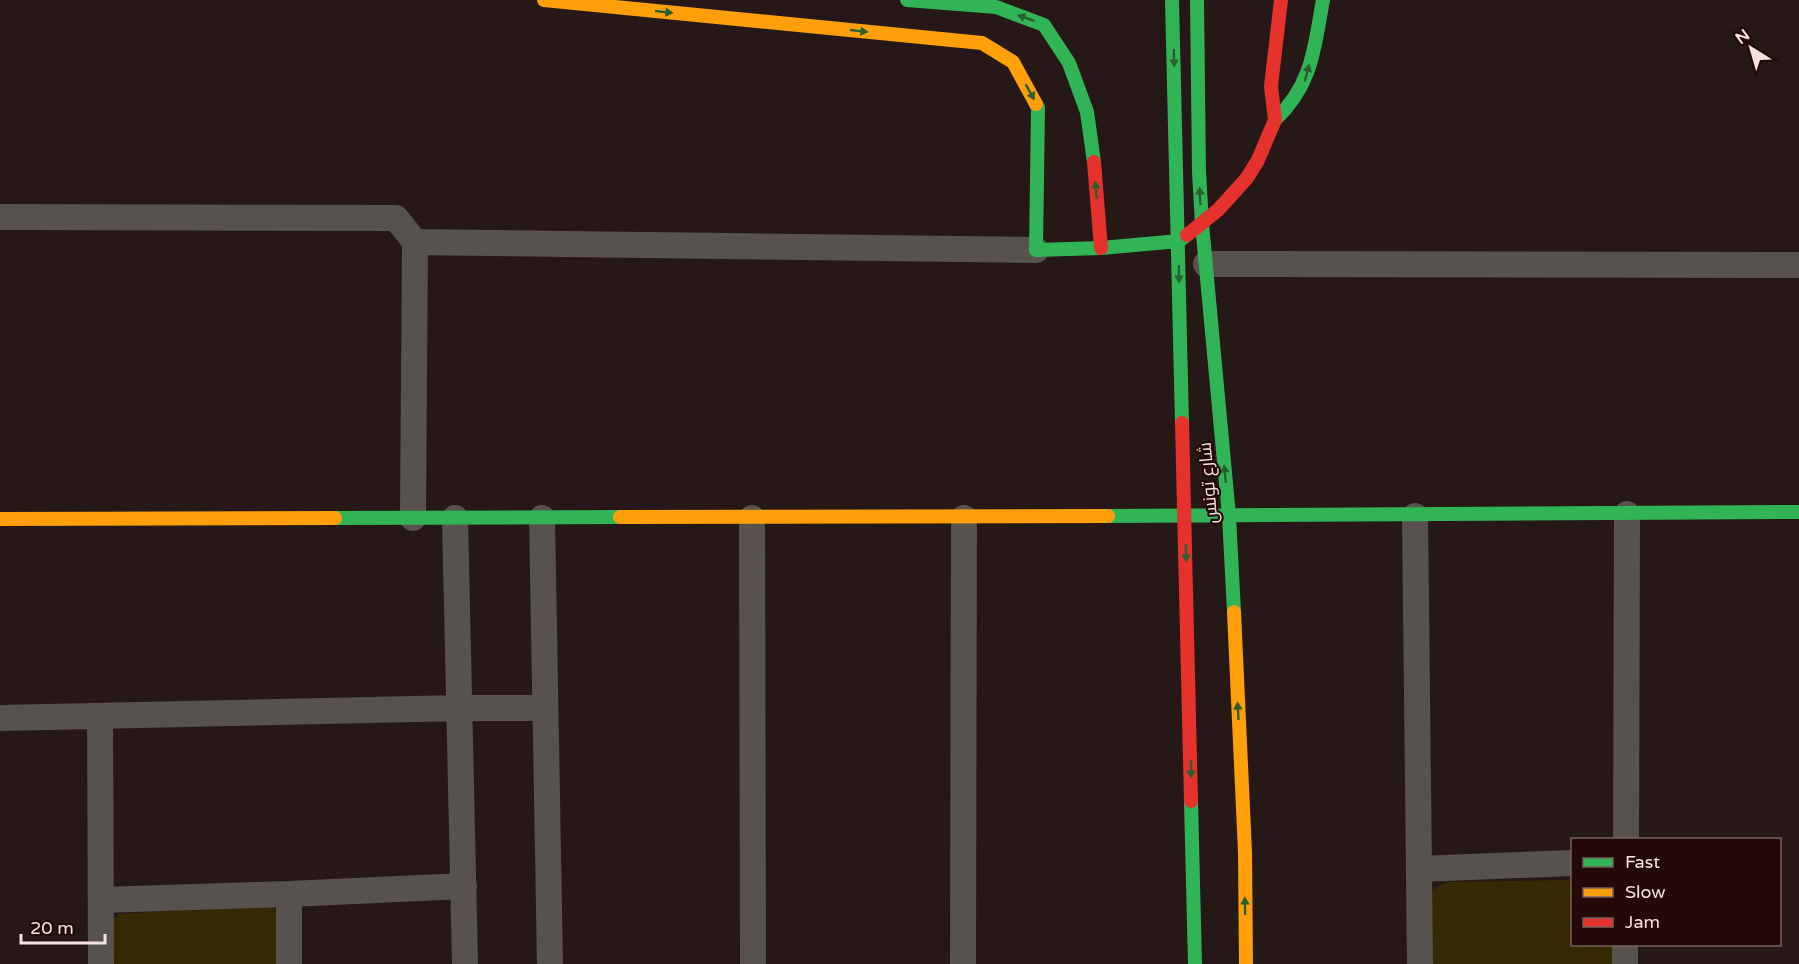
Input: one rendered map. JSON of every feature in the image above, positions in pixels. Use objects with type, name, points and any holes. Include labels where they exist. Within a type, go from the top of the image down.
[{"type":"street","points":[[544,0],[982,43],[1013,62],[1038,108],[1036,250]]},
{"type":"street","points":[[907,0],[996,7],[1044,25],[1069,63],[1087,112],[1101,248]]},
{"type":"street","name":"شارع تونس","points":[[1172,0],[1195,964]]},
{"type":"street","name":"شارع تونس","points":[[1197,0],[1199,172],[1229,516],[1245,852],[1246,964]]},
{"type":"street","points":[[1275,120],[1271,86],[1281,0]]},
{"type":"street","points":[[415,242],[1036,250],[1101,248],[1179,241],[1202,224],[1247,178],[1258,160],[1275,120],[1288,109],[1299,94],[1306,78],[1323,0]]},
{"type":"street","points":[[0,218],[396,218],[415,242],[413,518]]},
{"type":"street","points":[[1206,264],[1799,265]]},
{"type":"street","points":[[0,519],[964,518],[1185,514],[1415,516],[1799,512]]},
{"type":"street","points":[[1626,838],[1627,514]]},
{"type":"street","points":[[1415,516],[1420,964]]},
{"type":"street","points":[[455,518],[465,964]]},
{"type":"street","points":[[542,518],[550,964]]},
{"type":"street","points":[[752,518],[753,964]]},
{"type":"street","points":[[963,964],[964,518]]},
{"type":"street","points":[[0,718],[544,708]]},
{"type":"street","points":[[100,716],[101,964]]},
{"type":"street","points":[[1419,869],[1571,863]]},
{"type":"street","points":[[101,900],[464,886]]},
{"type":"street","points":[[289,894],[290,964]]},
{"type":"street","points":[[1625,946],[1625,964]]},
{"type":"shaded area","points":[[1571,880],[1571,946],[1612,946],[1612,964],[1429,964],[1429,892],[1446,882]]},
{"type":"shaded area","points":[[269,904],[278,913],[279,964],[110,964],[110,923],[119,914]]},
{"type":"traffic: fast","points":[[907,0],[996,7],[1044,25],[1069,63],[1087,112],[1094,162]]},
{"type":"traffic: fast","points":[[1172,0],[1182,423]]},
{"type":"traffic: fast","points":[[1197,0],[1199,172],[1202,224],[1229,516],[1234,612]]},
{"type":"traffic: fast","points":[[1275,120],[1288,106],[1305,79],[1314,50],[1323,0]]},
{"type":"traffic: fast","points":[[1036,104],[1038,108],[1036,250],[1101,248],[1179,241],[1187,235]]},
{"type":"traffic: fast","points":[[1108,516],[1799,512]]},
{"type":"traffic: fast","points":[[335,518],[620,517]]},
{"type":"traffic: fast","points":[[1191,801],[1195,964]]},
{"type":"traffic: slow","points":[[544,0],[982,43],[1013,62],[1036,104]]},
{"type":"traffic: slow","points":[[620,517],[1108,516]]},
{"type":"traffic: slow","points":[[0,519],[335,518]]},
{"type":"traffic: slow","points":[[1234,612],[1245,852],[1246,964]]},
{"type":"traffic: jam","points":[[1187,235],[1218,210],[1247,178],[1258,160],[1275,120],[1271,86],[1281,0]]},
{"type":"traffic: jam","points":[[1094,162],[1101,248]]},
{"type":"traffic: jam","points":[[1182,423],[1191,801]]}]
